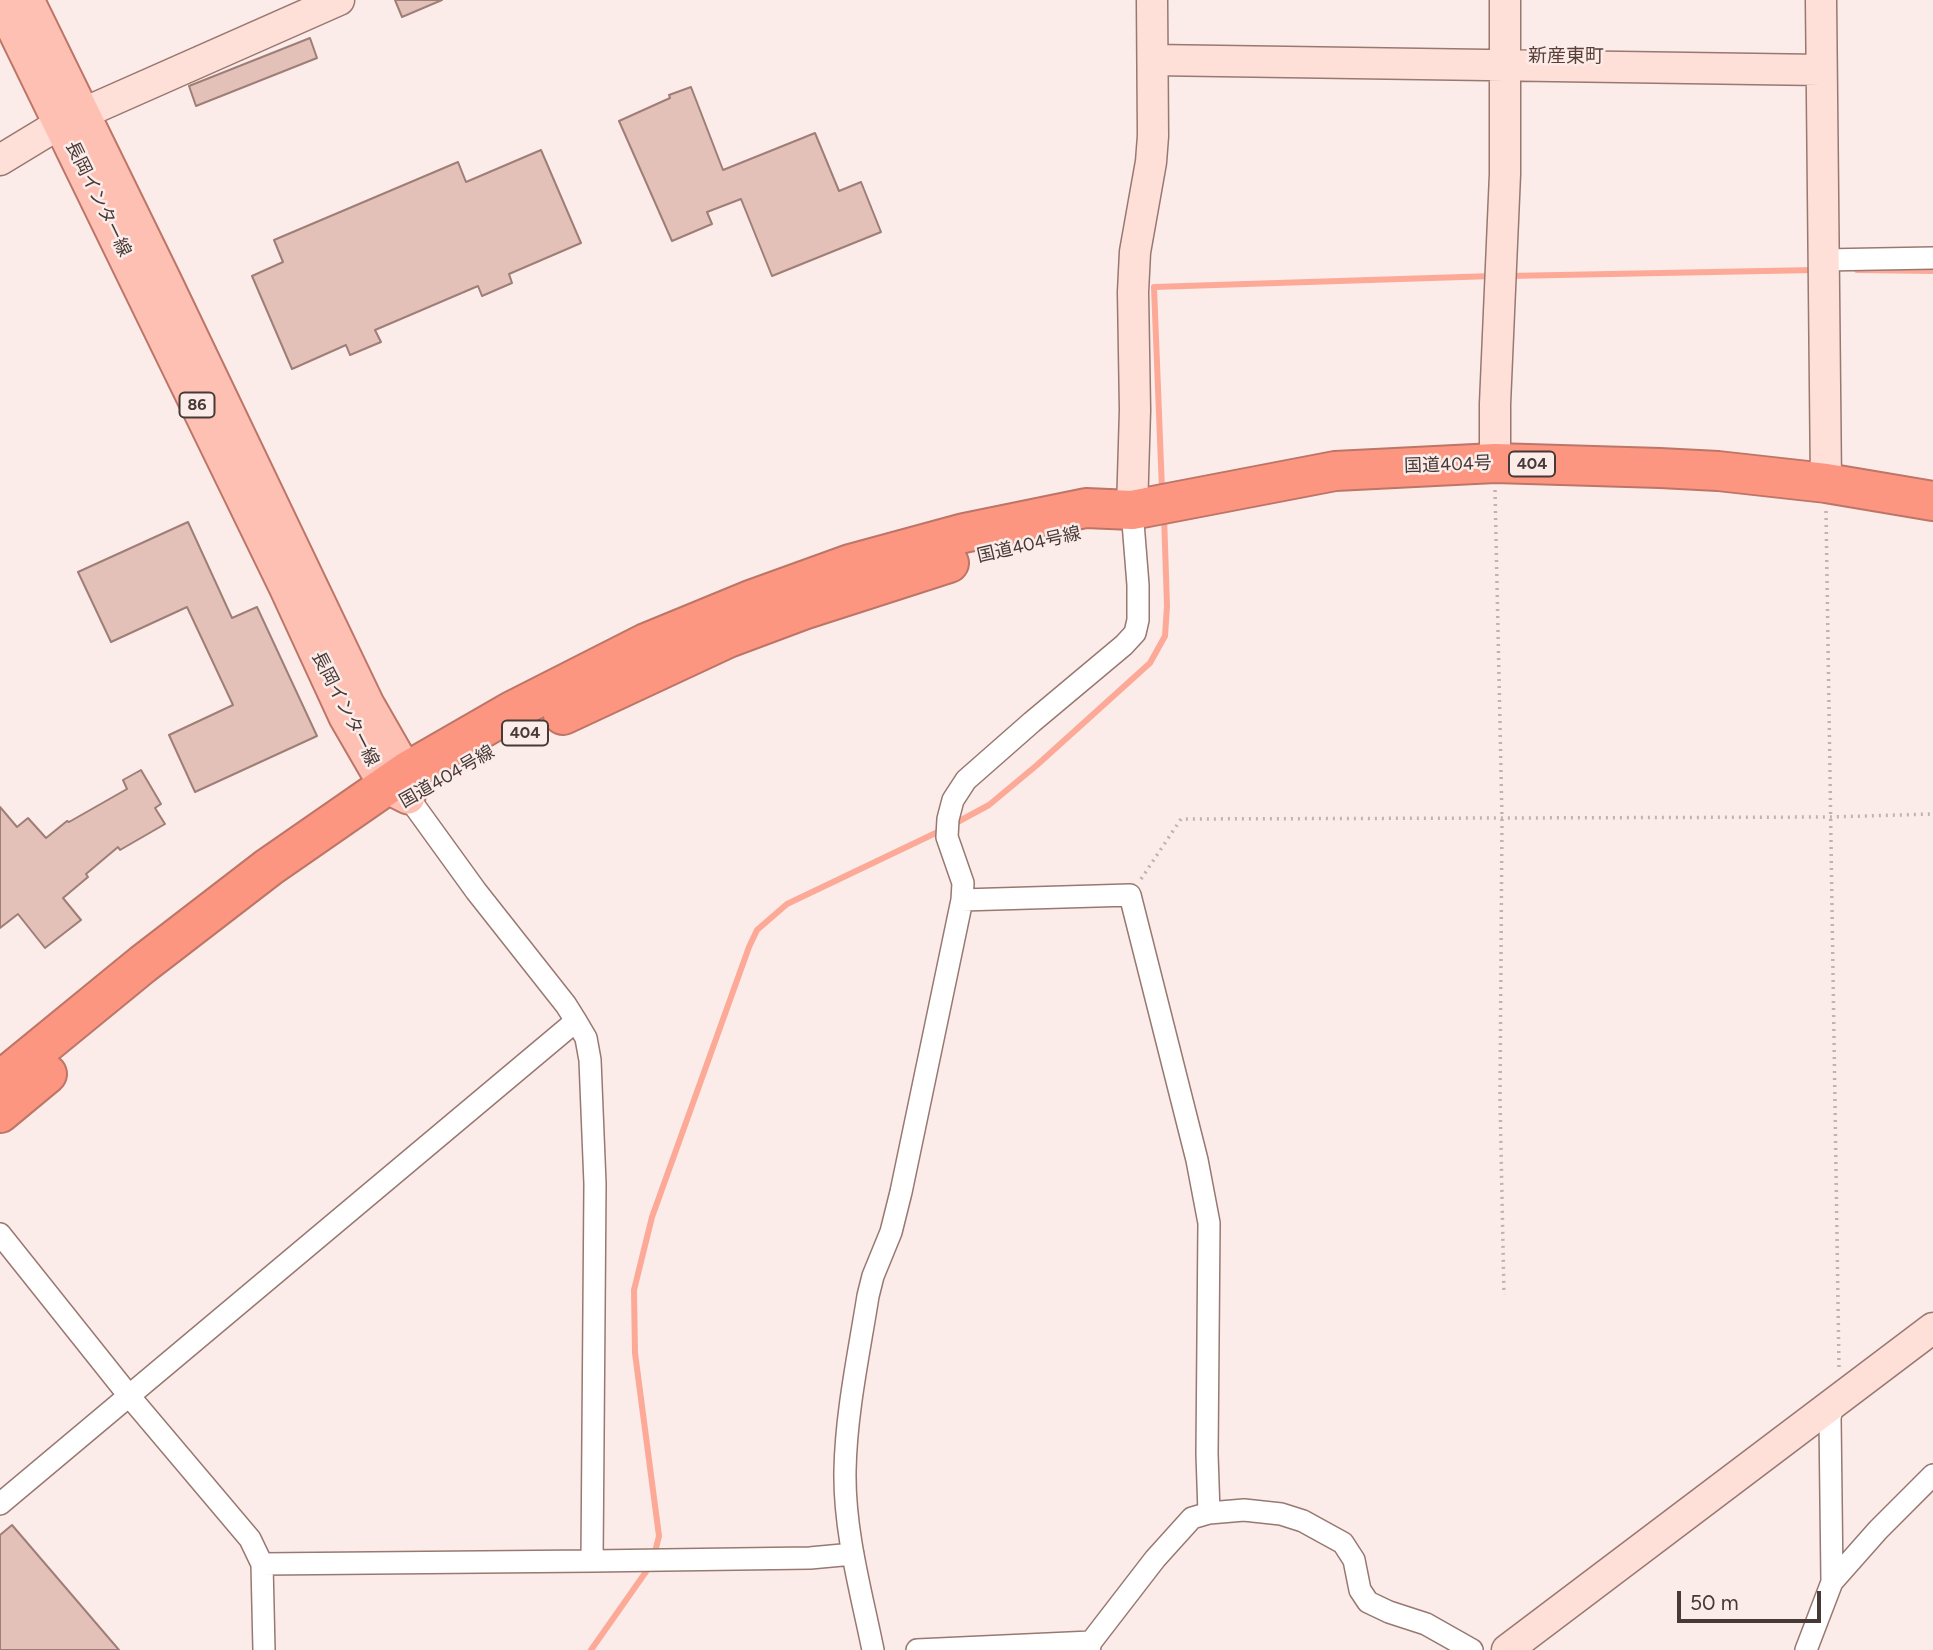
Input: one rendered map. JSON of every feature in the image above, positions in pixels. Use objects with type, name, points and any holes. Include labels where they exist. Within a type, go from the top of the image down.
[{"type":"highway","name":"国道404号","points":[[1132,510],[1335,471],[1495,463],[1706,471],[1826,483],[1933,501]]},
{"type":"highway","name":"国道404号線","points":[[0,1081],[269,867],[513,710],[646,643],[850,564],[964,533],[1086,508],[1132,510]]},
{"type":"highway","name":"国道404号線","points":[[0,1112],[191,956],[282,886],[400,785]]},
{"type":"main road","name":"長岡インター線","points":[[27,0],[71,118],[346,717],[368,758],[400,785]]},
{"type":"main road","name":"長岡インター線","points":[[0,1],[71,118]]},
{"type":"street","points":[[0,160],[71,118],[339,0]]},
{"type":"street","points":[[873,1650],[853,1554],[845,1471],[848,1436],[868,1296],[891,1232],[901,1192],[951,941],[962,900],[963,883],[947,837],[948,819],[953,800],[966,780],[1135,633],[1139,602],[1132,510],[1135,410],[1133,292],[1135,252],[1151,162],[1152,0]]},
{"type":"street","points":[[1495,463],[1504,174],[1505,0]]},
{"type":"street","points":[[1821,0],[1826,483]]},
{"type":"street","points":[[1153,60],[1821,70]]},
{"type":"street","points":[[1823,260],[1933,258]]},
{"type":"street","points":[[400,785],[476,891],[566,1005],[586,1038],[590,1060],[595,1184],[592,1562]]},
{"type":"street","points":[[962,900],[1130,895],[1196,1160],[1209,1223],[1209,1513]]},
{"type":"street","points":[[0,1504],[576,1021]]},
{"type":"street","points":[[0,1234],[130,1397],[250,1539],[262,1564],[264,1650]]},
{"type":"street","points":[[1507,1650],[1933,1328]]},
{"type":"street","points":[[1832,1582],[1830,1417],[1835,1401]]},
{"type":"street","points":[[1806,1650],[1832,1582],[1878,1530],[1933,1475]]},
{"type":"street","points":[[917,1650],[1090,1646],[1174,1535],[1192,1518],[1209,1513],[1244,1510],[1281,1514],[1303,1521],[1343,1543],[1354,1560],[1360,1590],[1368,1602],[1426,1624],[1472,1650]]},
{"type":"street","points":[[262,1564],[592,1562],[810,1558],[853,1554]]},
{"type":"path","points":[[1495,463],[1502,818],[1500,1098],[1504,1295]]},
{"type":"path","points":[[1826,483],[1839,1372],[1835,1401]]},
{"type":"path","points":[[1130,895],[1181,819],[1831,817],[1933,814]]},
{"type":"building","points":[[395,0],[442,0],[402,17]]},
{"type":"building","points":[[310,38],[317,58],[196,106],[189,86]]},
{"type":"building","points":[[691,87],[723,170],[815,133],[839,191],[861,182],[881,232],[772,276],[741,199],[707,212],[712,224],[672,241],[619,121],[670,98],[669,95]]},
{"type":"building","points":[[541,150],[581,243],[509,274],[512,283],[482,296],[478,286],[375,330],[381,342],[350,355],[346,345],[292,369],[252,276],[283,262],[274,240],[458,162],[466,182]]},
{"type":"building","points":[[188,522],[232,618],[257,607],[317,736],[195,792],[169,735],[233,705],[187,607],[111,642],[78,572]]},
{"type":"building","points":[[141,770],[161,804],[155,808],[165,824],[120,850],[118,847],[63,898],[81,920],[45,948],[18,914],[0,928],[0,807],[17,827],[28,818],[46,838],[67,821],[127,789],[123,780]]},
{"type":"building","points":[[12,1525],[119,1650],[0,1650],[0,1535]]},
{"type":"waterway","points":[[1508,276],[1815,270]]},
{"type":"waterway","points":[[1857,270],[1933,271]]},
{"type":"waterway","points":[[1162,490],[1154,287],[1493,276]]},
{"type":"waterway","points":[[952,825],[989,805],[1150,663],[1165,636],[1167,606],[1164,515]]},
{"type":"waterway","points":[[654,1556],[659,1536],[635,1353],[634,1290],[652,1217],[749,947],[757,930],[787,904],[942,830]]},
{"type":"waterway","points":[[591,1650],[650,1566]]},
{"type":"district","name":"新産東町","points":[[1566,56]]}]
